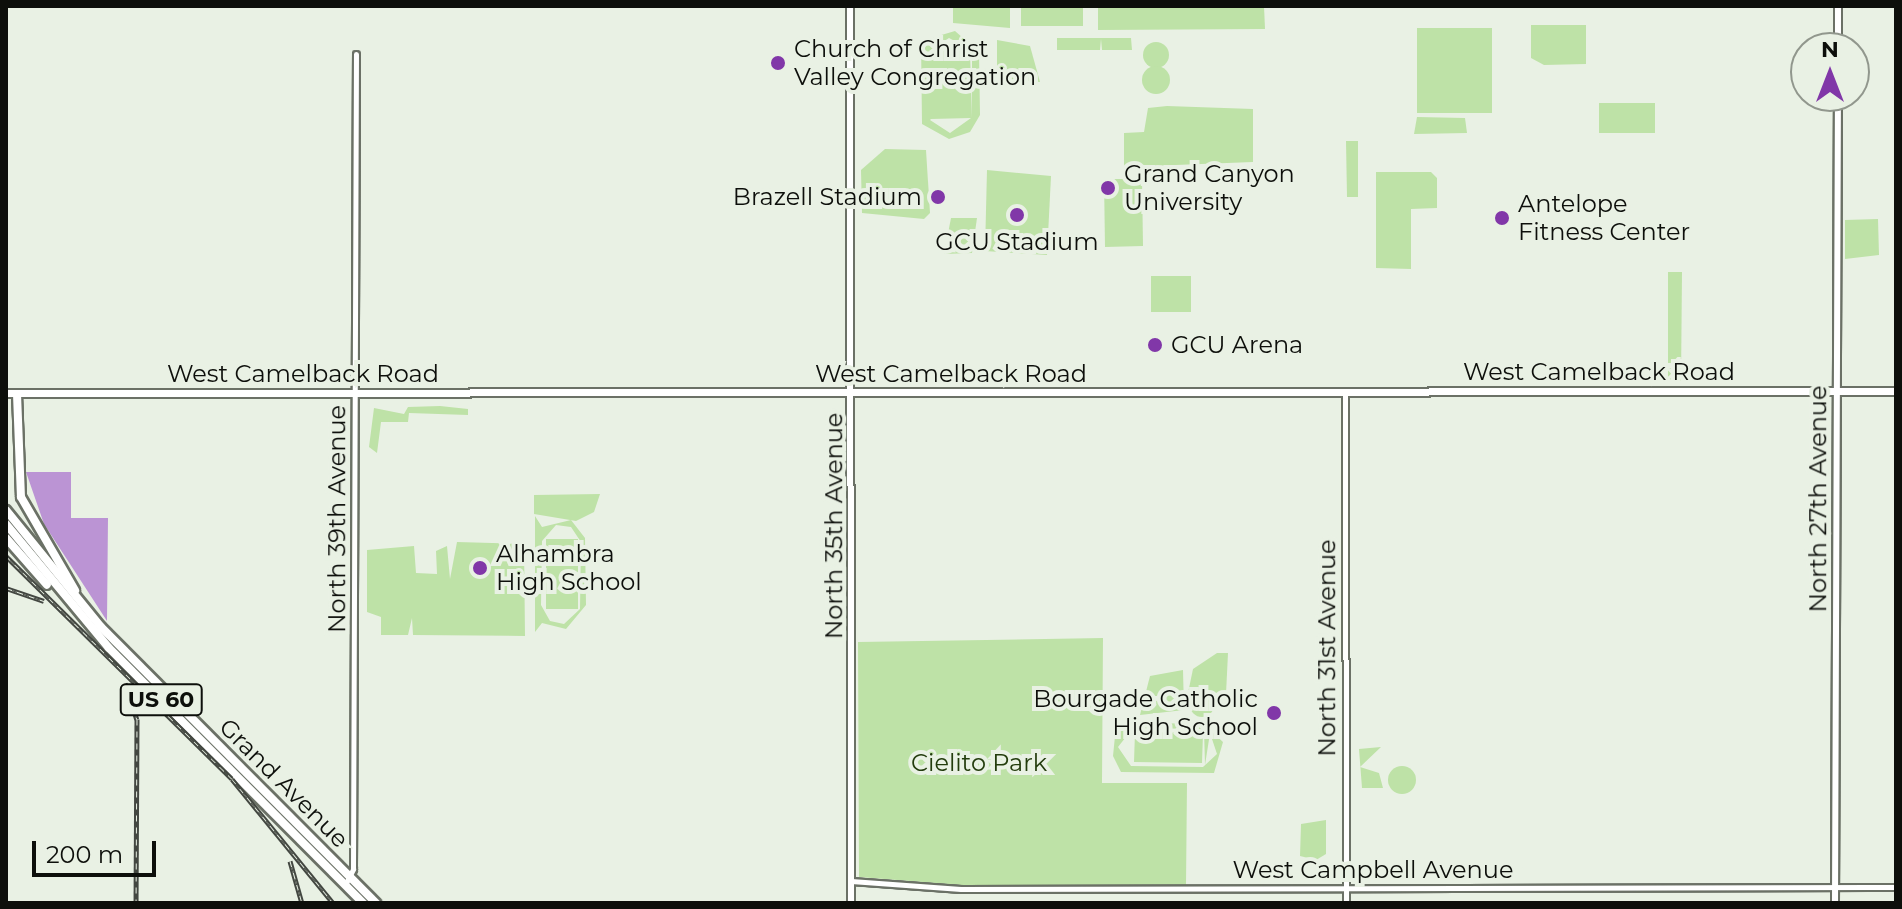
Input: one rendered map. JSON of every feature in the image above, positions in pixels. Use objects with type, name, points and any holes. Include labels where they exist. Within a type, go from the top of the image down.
[{"type":"highway","points":[[17,394],[21,497],[93,618]]},
{"type":"highway","name":"Grand Avenue","points":[[6,510],[93,618],[348,882],[363,903]]},
{"type":"highway","name":"Grand Avenue","points":[[6,524],[76,612],[348,882],[376,903]]},
{"type":"highway","points":[[6,538],[76,612]]},
{"type":"main road","name":"North 35th Avenue","points":[[850,6],[851,903]]},
{"type":"main road","points":[[1838,6],[1838,32]]},
{"type":"main road","name":"North 27th Avenue","points":[[1835,903],[1838,112]]},
{"type":"main road","name":"West Camelback Road","points":[[6,393],[1896,391]]},
{"type":"street","name":"North 39th Avenue","points":[[348,882],[356,395],[356,54]]},
{"type":"street","name":"North 31st Avenue","points":[[1345,393],[1346,903]]},
{"type":"street","name":"West Campbell Avenue","points":[[851,881],[961,889],[1896,887]]},
{"type":"green space","points":[[953,6],[1010,6],[1010,28],[953,23]]},
{"type":"green space","points":[[1021,6],[1083,6],[1083,26],[1021,26]]},
{"type":"green space","points":[[1098,6],[1264,6],[1265,29],[1098,30]]},
{"type":"green space","points":[[1531,25],[1586,25],[1586,64],[1544,65],[1531,58]]},
{"type":"green space","points":[[1417,28],[1492,28],[1492,113],[1417,113]]},
{"type":"green space","points":[[955,31],[979,52],[980,115],[970,132],[949,139],[922,124],[921,41]],"holes":[[[949,38],[972,50],[972,118],[970,51],[929,51]],[[971,118],[950,133],[930,120],[931,119]]]},
{"type":"green space","points":[[1057,38],[1131,38],[1132,50],[1102,50],[1101,39],[1100,50],[1057,50]]},
{"type":"green space","points":[[997,40],[1030,46],[1040,82],[997,78]]},
{"type":"green space","points":[[1156,42],[1165,46],[1169,55],[1165,64],[1156,68],[1147,64],[1143,55],[1147,46]]},
{"type":"green space","points":[[1156,66],[1166,70],[1170,80],[1166,90],[1156,94],[1146,90],[1142,80],[1146,70]]},
{"type":"green space","points":[[1599,103],[1655,103],[1655,133],[1599,133]]},
{"type":"green space","points":[[1148,108],[1253,109],[1253,162],[1124,167],[1124,133],[1144,132]]},
{"type":"green space","points":[[1417,117],[1465,118],[1467,133],[1414,134]]},
{"type":"green space","points":[[1346,141],[1358,141],[1358,197],[1347,197]]},
{"type":"green space","points":[[885,149],[926,150],[930,213],[924,219],[862,213],[861,170]]},
{"type":"green space","name":"GCU Stadium","points":[[987,170],[1051,176],[1047,255],[985,251]]},
{"type":"green space","points":[[1376,172],[1431,172],[1437,178],[1437,208],[1411,209],[1411,269],[1376,268]]},
{"type":"green space","points":[[1104,179],[1142,179],[1143,246],[1105,247]]},
{"type":"green space","points":[[951,218],[977,218],[972,253],[944,254]]},
{"type":"green space","points":[[1878,219],[1879,255],[1845,259],[1845,220]]},
{"type":"green space","points":[[1668,272],[1682,272],[1681,381],[1668,381]]},
{"type":"green space","points":[[1151,276],[1191,276],[1191,312],[1151,312]]},
{"type":"green space","points":[[408,407],[468,409],[468,415],[409,413],[408,422],[381,422],[377,453],[369,447],[374,408],[404,414]]},
{"type":"green space","points":[[600,494],[594,512],[576,521],[534,514],[534,495]]},
{"type":"green space","points":[[535,516],[542,527],[571,520],[585,538],[586,605],[566,629],[542,623],[535,632]],"holes":[[[556,525],[571,527],[581,542],[580,609],[564,624],[550,621],[541,605],[542,541]]]},
{"type":"green space","points":[[546,539],[578,539],[578,609],[546,609]]},
{"type":"green space","points":[[457,542],[524,544],[525,636],[413,635],[412,618],[408,635],[381,635],[381,617],[367,612],[367,550],[414,546],[416,573],[437,574],[436,551],[447,546],[450,579]]},
{"type":"green space","name":"Cielito Park","points":[[1103,638],[1102,783],[1187,783],[1186,885],[961,885],[859,877],[858,642]]},
{"type":"green space","points":[[1217,653],[1228,653],[1226,694],[1188,693],[1193,669]]},
{"type":"green space","points":[[1183,670],[1184,710],[1140,715],[1150,676]]},
{"type":"green space","points":[[1202,693],[1210,697],[1214,705],[1210,713],[1202,717],[1194,713],[1190,705],[1194,697]]},
{"type":"green space","points":[[1202,723],[1223,742],[1214,773],[1121,772],[1113,756],[1115,736],[1128,724]],"holes":[[[1133,728],[1204,729],[1205,765],[1210,733],[1217,754],[1203,767],[1131,766],[1118,747]]]},
{"type":"green space","points":[[1135,732],[1203,733],[1202,763],[1134,762]]},
{"type":"green space","points":[[1381,747],[1360,767],[1359,749]]},
{"type":"green space","points":[[1402,766],[1412,770],[1416,780],[1412,790],[1402,794],[1392,790],[1388,780],[1392,770]]},
{"type":"green space","points":[[1360,767],[1379,773],[1383,788],[1362,788]]},
{"type":"green space","points":[[1326,820],[1326,854],[1316,860],[1300,856],[1301,824]]},
{"type":"shaded area","points":[[26,472],[71,472],[71,518],[108,518],[107,621],[44,524]]},
{"type":"railway","points":[[6,556],[232,779],[333,903]]},
{"type":"railway","points":[[6,588],[44,601]]},
{"type":"railway","points":[[125,683],[137,719],[136,903]]},
{"type":"railway","points":[[290,861],[302,903]]},
{"type":"place","name":"Church of Christ Valley Congregation","points":[[778,63]]},
{"type":"place","name":"Grand Canyon University","points":[[1108,188]]},
{"type":"place","name":"Brazell Stadium","points":[[938,197]]},
{"type":"place","name":"GCU Stadium","points":[[1017,215]]},
{"type":"place","name":"Antelope Fitness Center","points":[[1502,218]]},
{"type":"place","name":"GCU Arena","points":[[1155,345]]},
{"type":"place","name":"Alhambra High School","points":[[480,568]]},
{"type":"place","name":"Bourgade Catholic High School","points":[[1274,713]]}]
